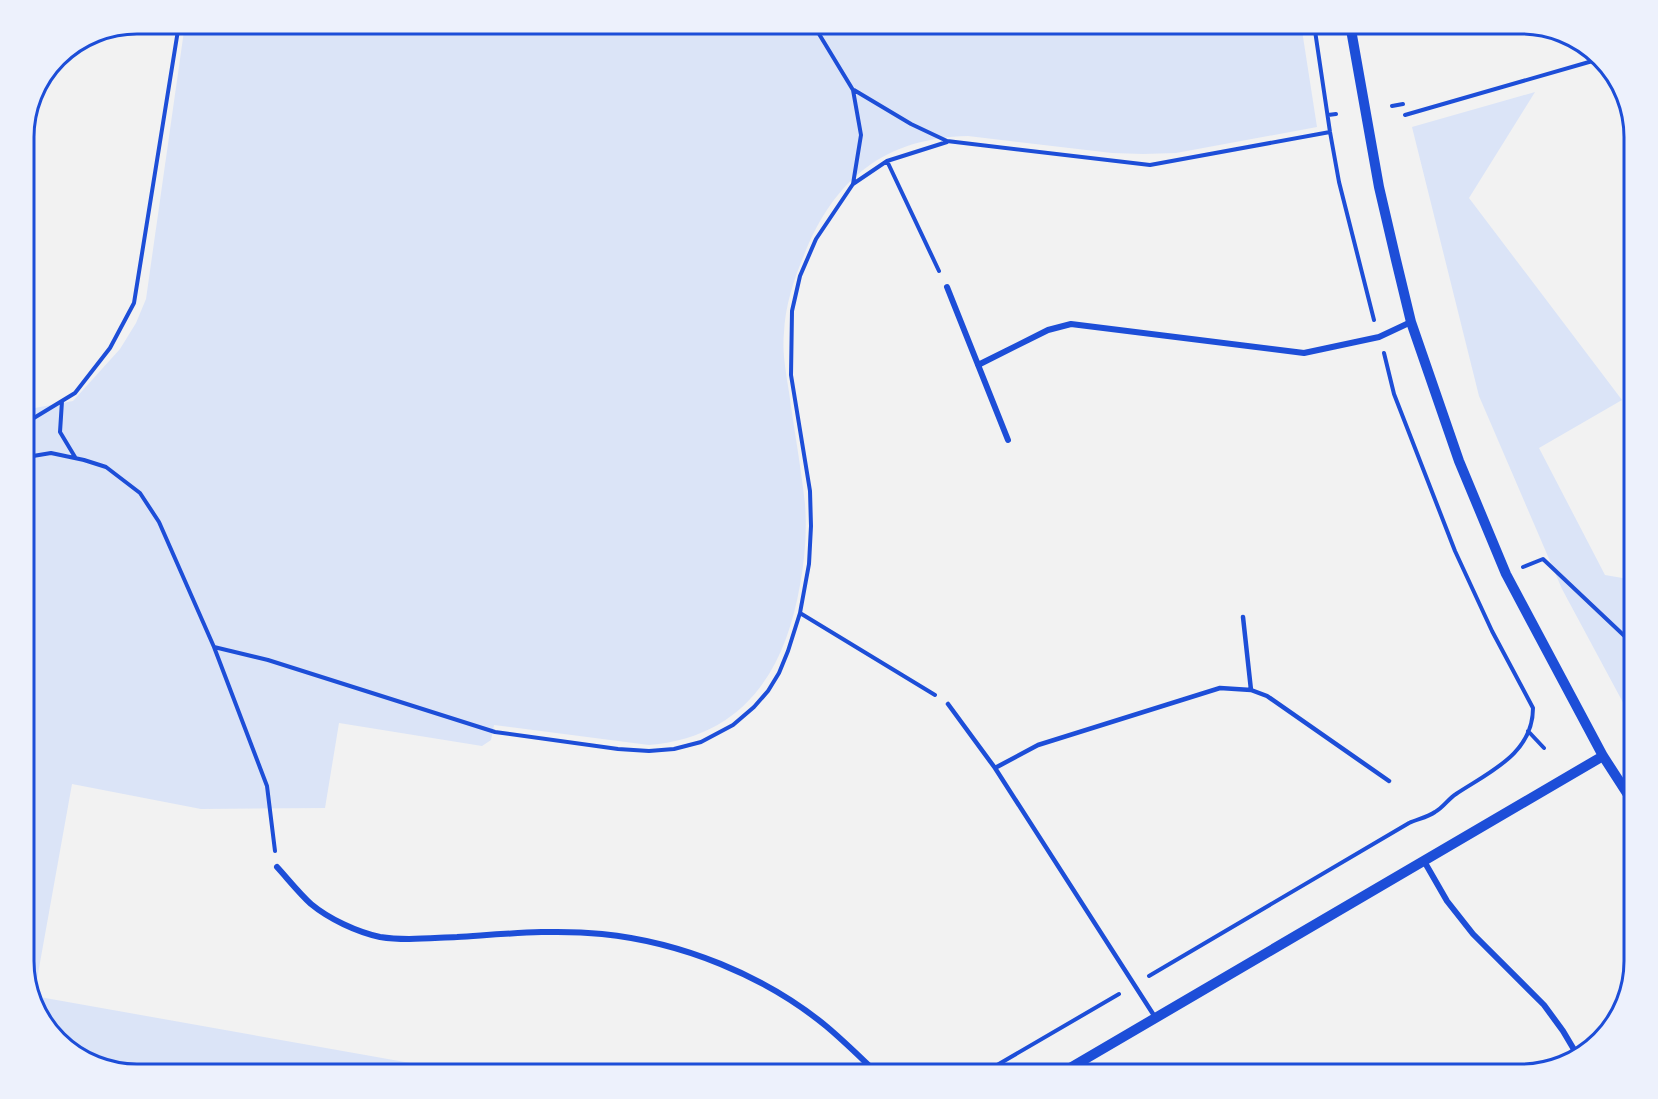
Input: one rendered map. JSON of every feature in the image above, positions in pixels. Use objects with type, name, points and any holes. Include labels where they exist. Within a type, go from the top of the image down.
[{"type":"street","points":[[1352,34],[1379,187],[1411,322],[1459,461],[1506,574],[1603,756],[1624,789]]},
{"type":"street","points":[[947,287],[1008,440]]},
{"type":"street","points":[[978,365],[1048,330],[1071,324],[1304,353],[1379,337],[1411,322]]},
{"type":"street","points":[[1077,1064],[1603,756]]},
{"type":"street","points":[[1424,861],[1447,901],[1460,918],[1544,1005],[1574,1050]]},
{"type":"street","points":[[277,867],[311,904],[332,918],[379,936],[408,939],[544,932],[602,934],[659,945],[712,961],[794,1003],[826,1026],[867,1064]]},
{"type":"lane","points":[[1243,617],[1251,690]]},
{"type":"lane","points":[[995,768],[1038,745],[1220,688],[1251,690],[1278,702],[1389,781]]},
{"type":"lane","points":[[948,704],[995,768],[1155,1018]]},
{"type":"path","points":[[35,417],[75,393],[110,348],[134,303],[177,34]]},
{"type":"path","points":[[819,34],[853,90],[861,135],[853,184]]},
{"type":"path","points":[[1316,34],[1339,182],[1373,319]]},
{"type":"path","points":[[1405,115],[1590,62]]},
{"type":"path","points":[[853,90],[911,124],[947,141],[1150,165],[1330,132]]},
{"type":"path","points":[[1392,106],[1403,104]]},
{"type":"path","points":[[1328,115],[1336,114]]},
{"type":"path","points":[[214,647],[268,660],[495,732],[649,751],[674,749],[701,742],[733,725],[754,707],[768,691],[779,673],[800,613],[809,564],[810,491],[791,375],[792,311],[800,276],[816,239],[853,184],[887,161],[947,141]]},
{"type":"path","points":[[887,161],[947,287]]},
{"type":"path","points":[[1148,976],[1409,823],[1436,812],[1453,795],[1507,762],[1528,732],[1533,717],[1533,708],[1492,631],[1455,551],[1395,394],[1383,350]]},
{"type":"path","points":[[62,401],[60,432],[75,458]]},
{"type":"path","points":[[35,456],[51,453],[106,467],[140,493],[159,522],[214,647],[267,786],[277,867]]},
{"type":"path","points":[[1506,574],[1543,559],[1624,636]]},
{"type":"path","points":[[800,613],[948,704]]},
{"type":"path","points":[[1528,732],[1544,748]]},
{"type":"path","points":[[999,1064],[1124,991]]},
{"type":"shaded area","points":[[184,34],[1303,34],[1317,127],[1176,153],[1112,153],[968,136],[938,139],[888,154],[867,167],[831,204],[804,255],[791,293],[785,323],[785,362],[806,514],[800,585],[793,617],[783,646],[770,672],[754,695],[734,714],[710,729],[682,739],[649,745],[494,725],[491,740],[482,746],[339,723],[325,808],[201,809],[72,784],[36,983],[35,408],[73,401],[120,349],[136,323],[146,299]]},
{"type":"shaded area","points":[[1535,92],[1469,198],[1622,400],[1539,448],[1605,575],[1624,578],[1624,704],[1562,589],[1479,396],[1412,127]]},
{"type":"shaded area","points":[[41,997],[416,1064],[124,1064],[98,1057],[80,1047],[56,1024]]}]
